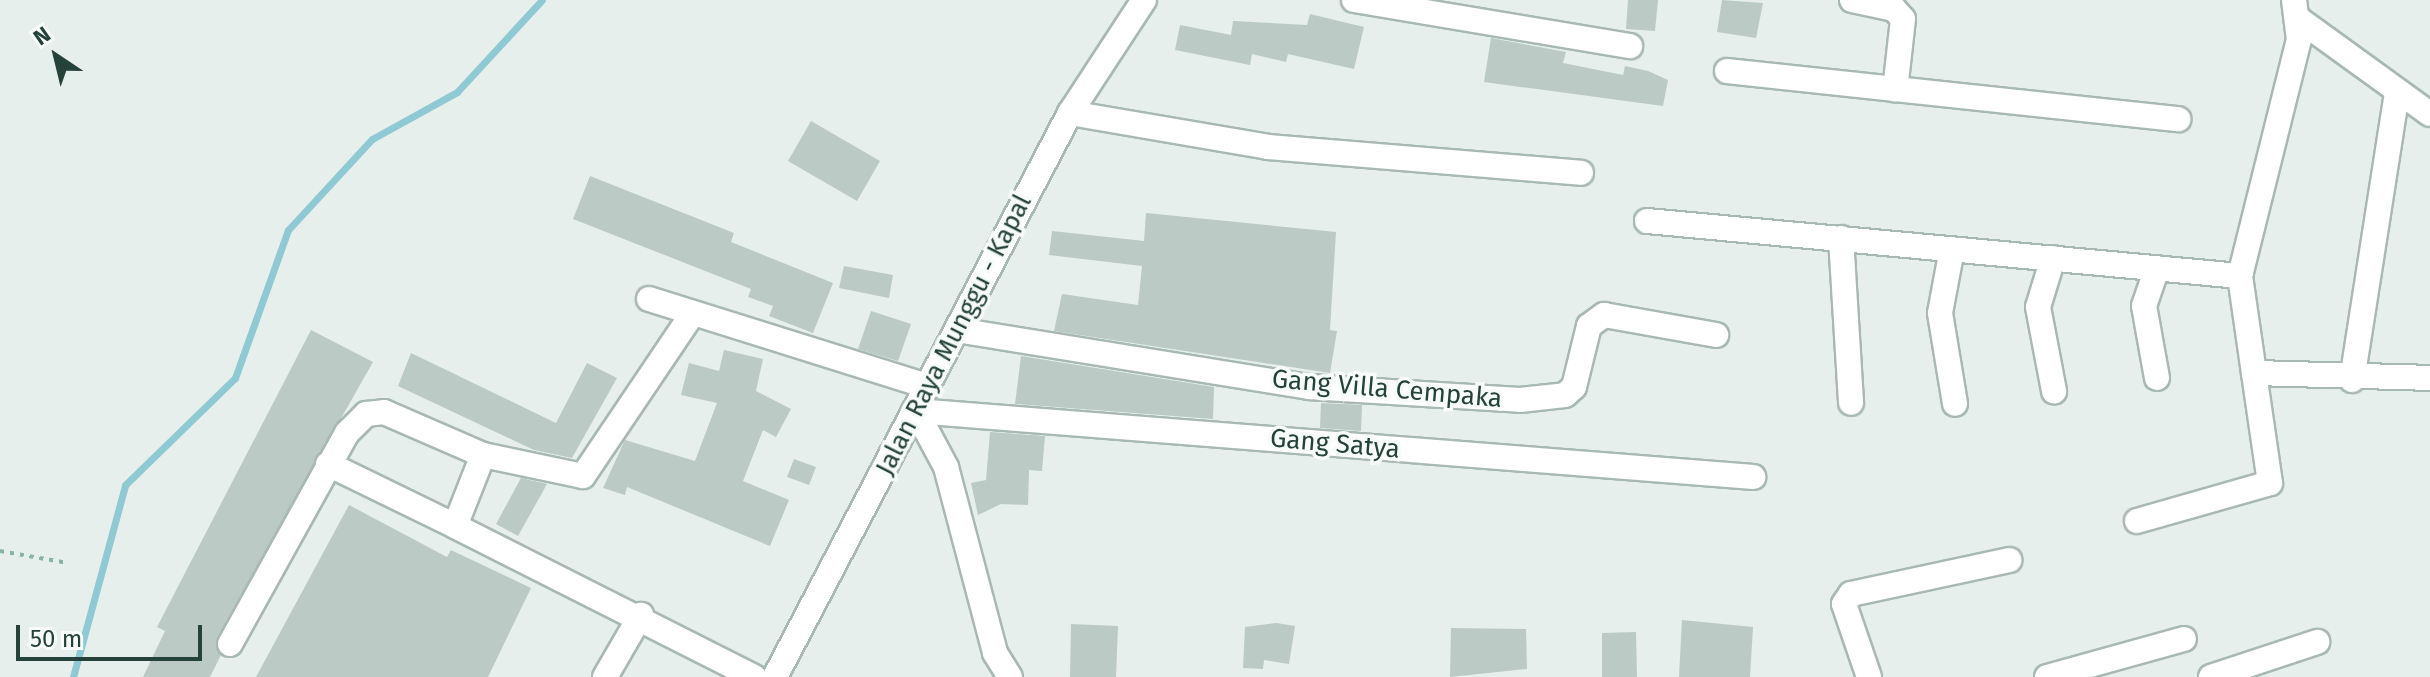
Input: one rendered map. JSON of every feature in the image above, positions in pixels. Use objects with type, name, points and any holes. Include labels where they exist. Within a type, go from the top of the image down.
[{"type":"street","name":"Jalan Raya Munggu - Kapal","points":[[775,677],[1070,113],[1144,0]]},
{"type":"street","points":[[1354,0],[1630,46]]},
{"type":"street","points":[[1852,0],[1899,13],[1895,90]]},
{"type":"street","points":[[2137,521],[2270,483],[2240,276],[2297,10],[2397,94],[2430,114]]},
{"type":"street","points":[[1727,71],[2178,119]]},
{"type":"street","points":[[2352,380],[2397,94]]},
{"type":"street","points":[[1070,113],[1268,147],[1581,173]]},
{"type":"street","points":[[1647,221],[2240,276]]},
{"type":"street","points":[[1841,238],[1851,403]]},
{"type":"street","points":[[1952,249],[1940,313],[1955,404]]},
{"type":"street","points":[[2053,258],[2038,307],[2054,391]]},
{"type":"street","points":[[2157,268],[2144,306],[2157,378]]},
{"type":"street","points":[[649,299],[691,316],[926,386]]},
{"type":"street","name":"Gang Villa Cempaka","points":[[957,330],[1309,387],[1520,400],[1565,395],[1574,387],[1589,326],[1604,315],[1716,335]]},
{"type":"street","points":[[230,644],[328,464],[353,425],[373,411],[483,455],[583,476],[691,316]]},
{"type":"street","points":[[2254,373],[2352,380],[2430,378]]},
{"type":"street","points":[[916,411],[946,467],[995,653],[1010,677]]},
{"type":"street","name":"Gang Satya","points":[[916,411],[1753,477]]},
{"type":"street","points":[[455,526],[483,455]]},
{"type":"street","points":[[328,464],[641,615],[754,677]]},
{"type":"street","points":[[1869,677],[1844,604],[1851,594],[2009,560]]},
{"type":"street","points":[[605,677],[641,615]]},
{"type":"street","points":[[2047,677],[2184,639]]},
{"type":"street","points":[[2211,677],[2317,642]]},
{"type":"path","points":[[0,551],[68,563]]},
{"type":"building","points":[[1628,0],[1658,0],[1655,31],[1626,29]]},
{"type":"building","points":[[1722,0],[1763,3],[1756,38],[1717,32]]},
{"type":"building","points":[[1310,14],[1364,27],[1354,69],[1288,54],[1286,62],[1252,54],[1250,65],[1175,50],[1180,25],[1231,35],[1233,21],[1307,25]]},
{"type":"building","points":[[1491,38],[1566,52],[1563,63],[1623,75],[1625,66],[1648,71],[1668,80],[1663,106],[1484,82]]},
{"type":"building","points":[[811,121],[880,161],[857,201],[788,161]]},
{"type":"building","points":[[590,176],[734,233],[731,242],[833,283],[813,333],[769,316],[773,306],[748,297],[751,289],[573,219]]},
{"type":"building","points":[[1146,213],[1336,232],[1330,330],[1337,331],[1330,373],[1054,331],[1062,294],[1138,305],[1142,266],[1049,255],[1052,231],[1144,241]]},
{"type":"building","points":[[844,266],[893,275],[889,298],[839,288]]},
{"type":"building","points":[[871,311],[911,324],[898,361],[858,349]]},
{"type":"building","points":[[311,330],[373,362],[217,637],[221,655],[210,677],[143,677],[165,631],[157,627]]},
{"type":"building","points":[[724,350],[763,359],[756,391],[791,409],[776,437],[763,430],[743,481],[789,500],[770,546],[627,487],[625,495],[603,488],[625,440],[695,461],[717,403],[681,395],[689,363],[719,371]]},
{"type":"building","points":[[411,353],[556,423],[587,363],[617,378],[572,458],[534,450],[398,386]]},
{"type":"building","points":[[1021,356],[1214,387],[1213,419],[1015,404]]},
{"type":"building","points":[[1321,403],[1362,405],[1361,431],[1320,428]]},
{"type":"building","points":[[990,432],[1045,436],[1042,471],[1029,470],[1028,505],[1001,504],[978,515],[971,483],[986,480]]},
{"type":"building","points":[[794,459],[816,467],[809,485],[787,477]]},
{"type":"building","points":[[521,478],[547,484],[518,536],[496,524]]},
{"type":"building","points":[[349,505],[447,557],[451,550],[531,588],[488,677],[256,677]]},
{"type":"building","points":[[1682,620],[1753,627],[1750,677],[1679,677]]},
{"type":"building","points":[[1276,623],[1295,626],[1289,664],[1264,660],[1263,669],[1243,668],[1245,627]]},
{"type":"building","points":[[1071,624],[1118,626],[1116,677],[1070,677]]},
{"type":"building","points":[[1451,628],[1526,629],[1527,669],[1450,677]]},
{"type":"building","points":[[1636,632],[1637,677],[1602,677],[1602,633]]},
{"type":"waterway","points":[[73,677],[125,485],[235,378],[288,230],[372,139],[457,92],[542,0]]}]
